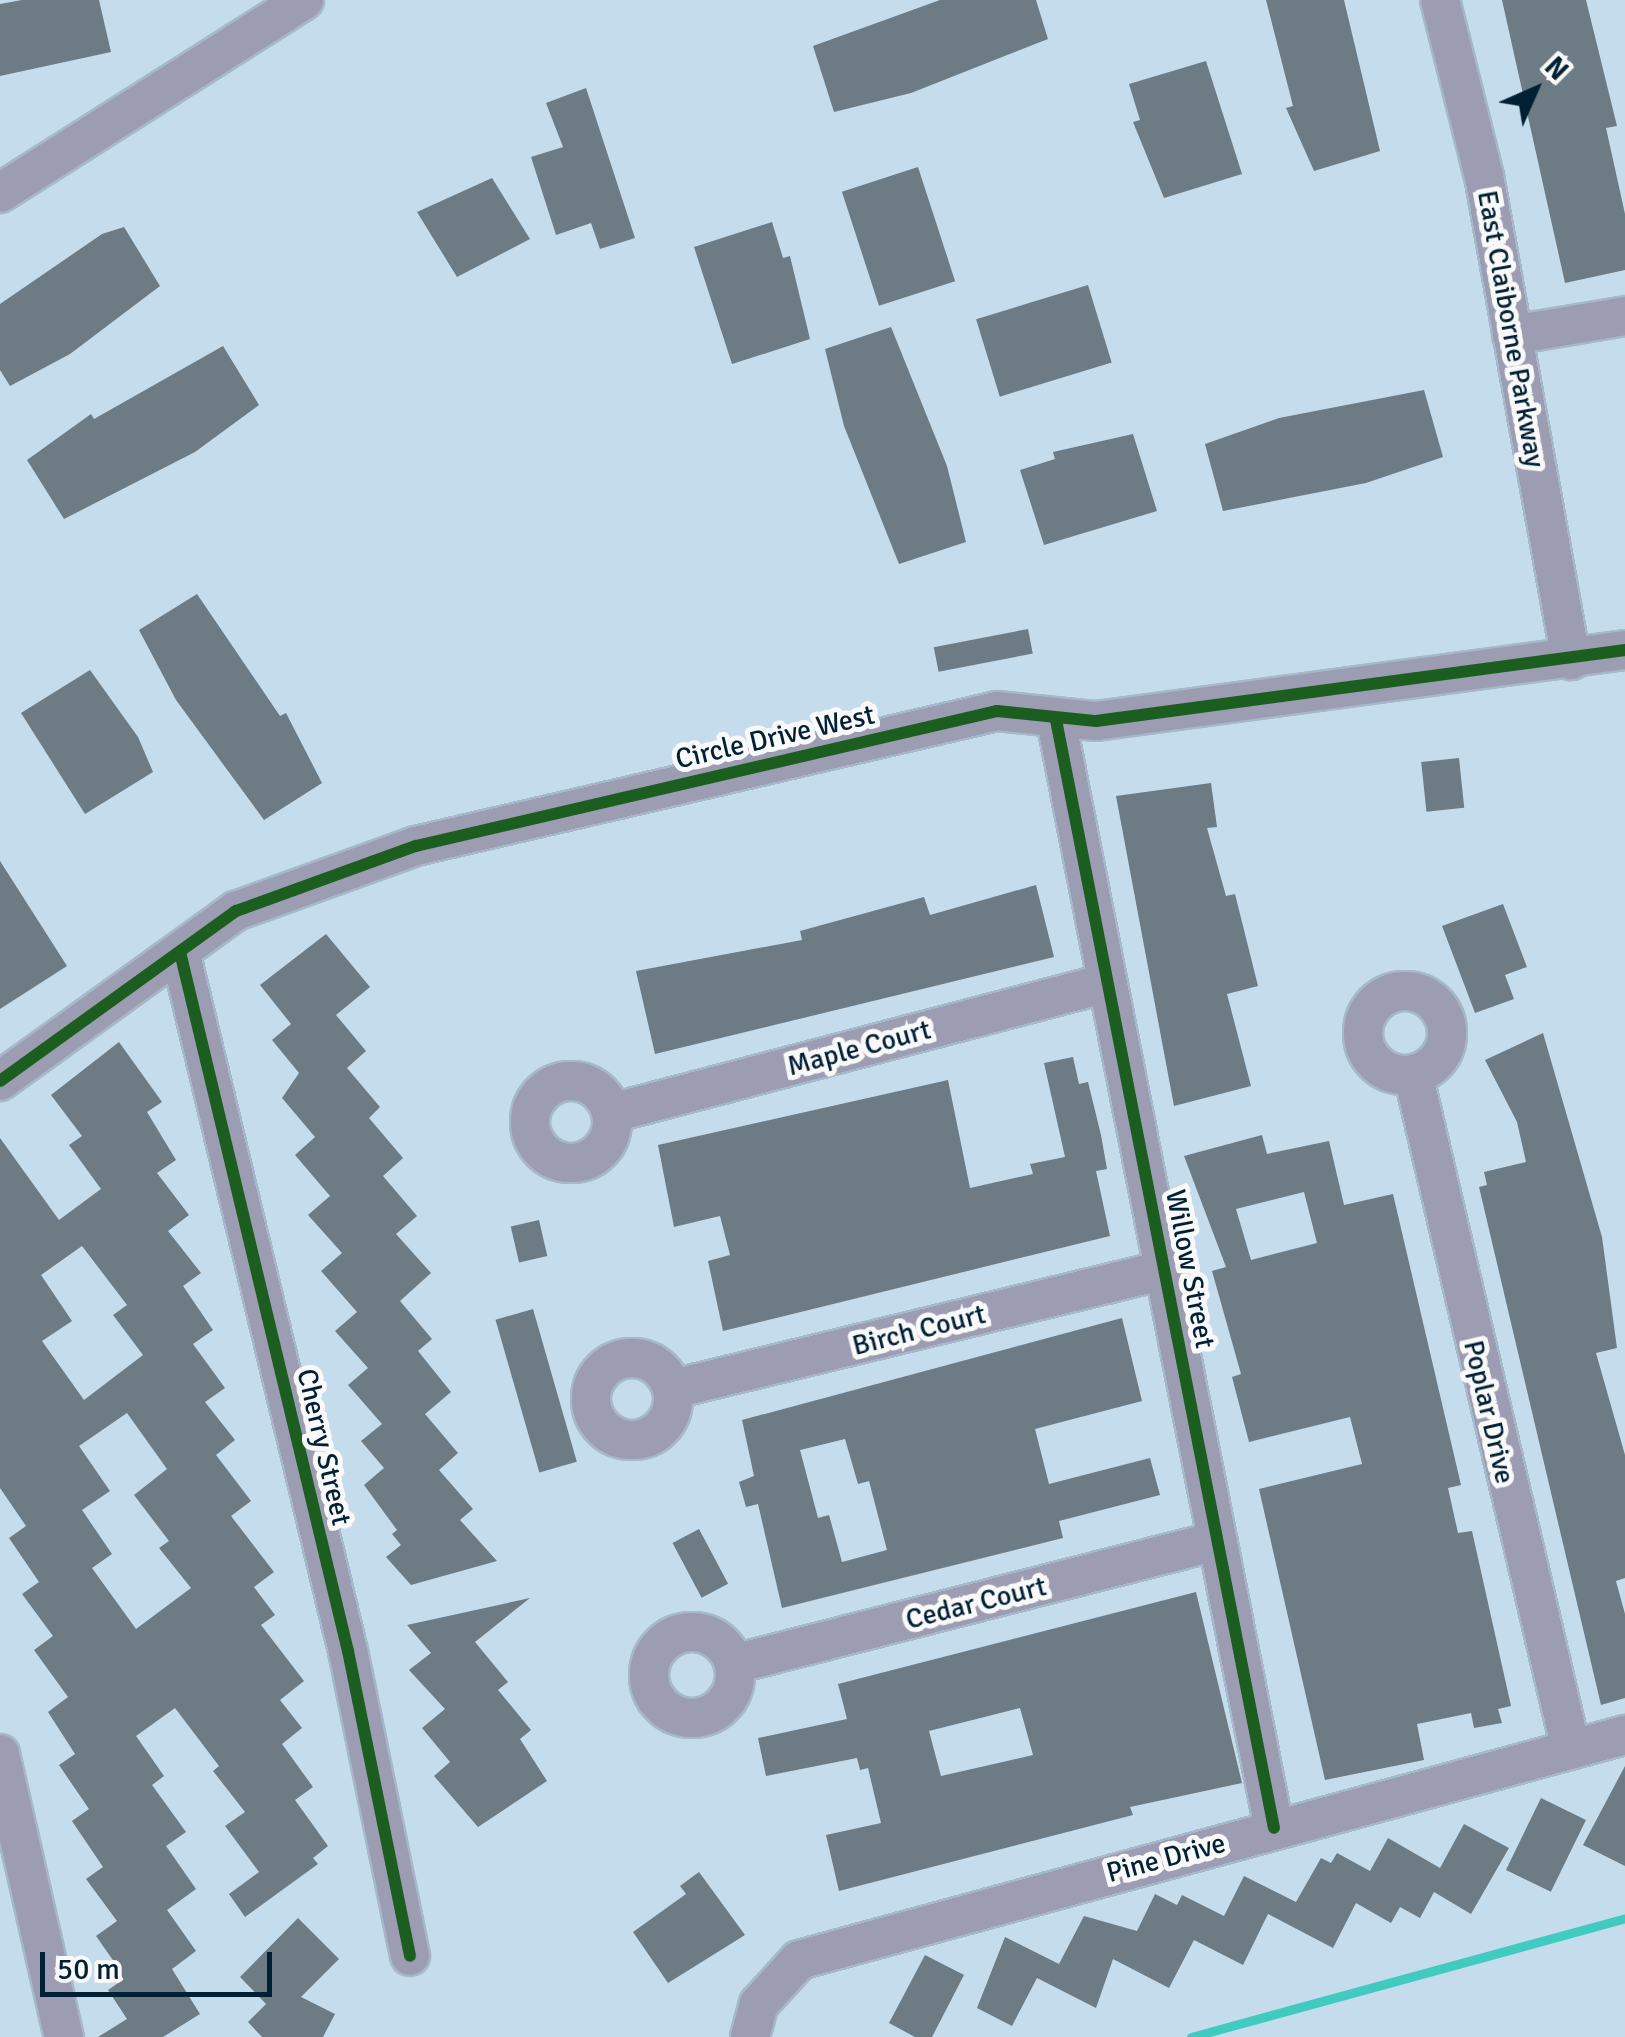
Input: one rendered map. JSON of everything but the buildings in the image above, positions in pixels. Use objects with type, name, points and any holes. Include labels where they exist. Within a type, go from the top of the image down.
[{"type":"street","points":[[0,193],[304,0]]},
{"type":"street","name":"East Claiborne Parkway","points":[[1440,0],[1512,335],[1570,660]]},
{"type":"street","points":[[1512,335],[1625,316]]},
{"type":"street","name":"Circle Drive West","points":[[0,1081],[236,911],[416,846],[997,711],[1031,710],[1056,720],[1096,721],[1625,650]]},
{"type":"street","name":"Willow Street","points":[[1056,720],[1274,1828]]},
{"type":"street","name":"Cherry Street","points":[[180,952],[348,1651],[410,1956]]},
{"type":"street","name":"Maple Court","points":[[612,1114],[1107,983]]},
{"type":"street","name":"Poplar Drive","points":[[1413,1074],[1571,1749]]},
{"type":"street","name":"Birch Court","points":[[673,1389],[1164,1270]]},
{"type":"street","name":"Cedar Court","points":[[734,1664],[1218,1541]]},
{"type":"street","name":"Pine Drive","points":[[750,2037],[759,2004],[799,1960],[1625,1734]]},
{"type":"street","points":[[0,1754],[64,2037]]},
{"type":"waterway","points":[[1191,2037],[1625,1918]]},
{"type":"cycle path","points":[[0,1081],[236,911],[416,846],[997,711],[1096,721],[1625,650]]},
{"type":"cycle path","points":[[1056,720],[1274,1828]]},
{"type":"cycle path","points":[[180,952],[348,1651],[410,1956]]}]
